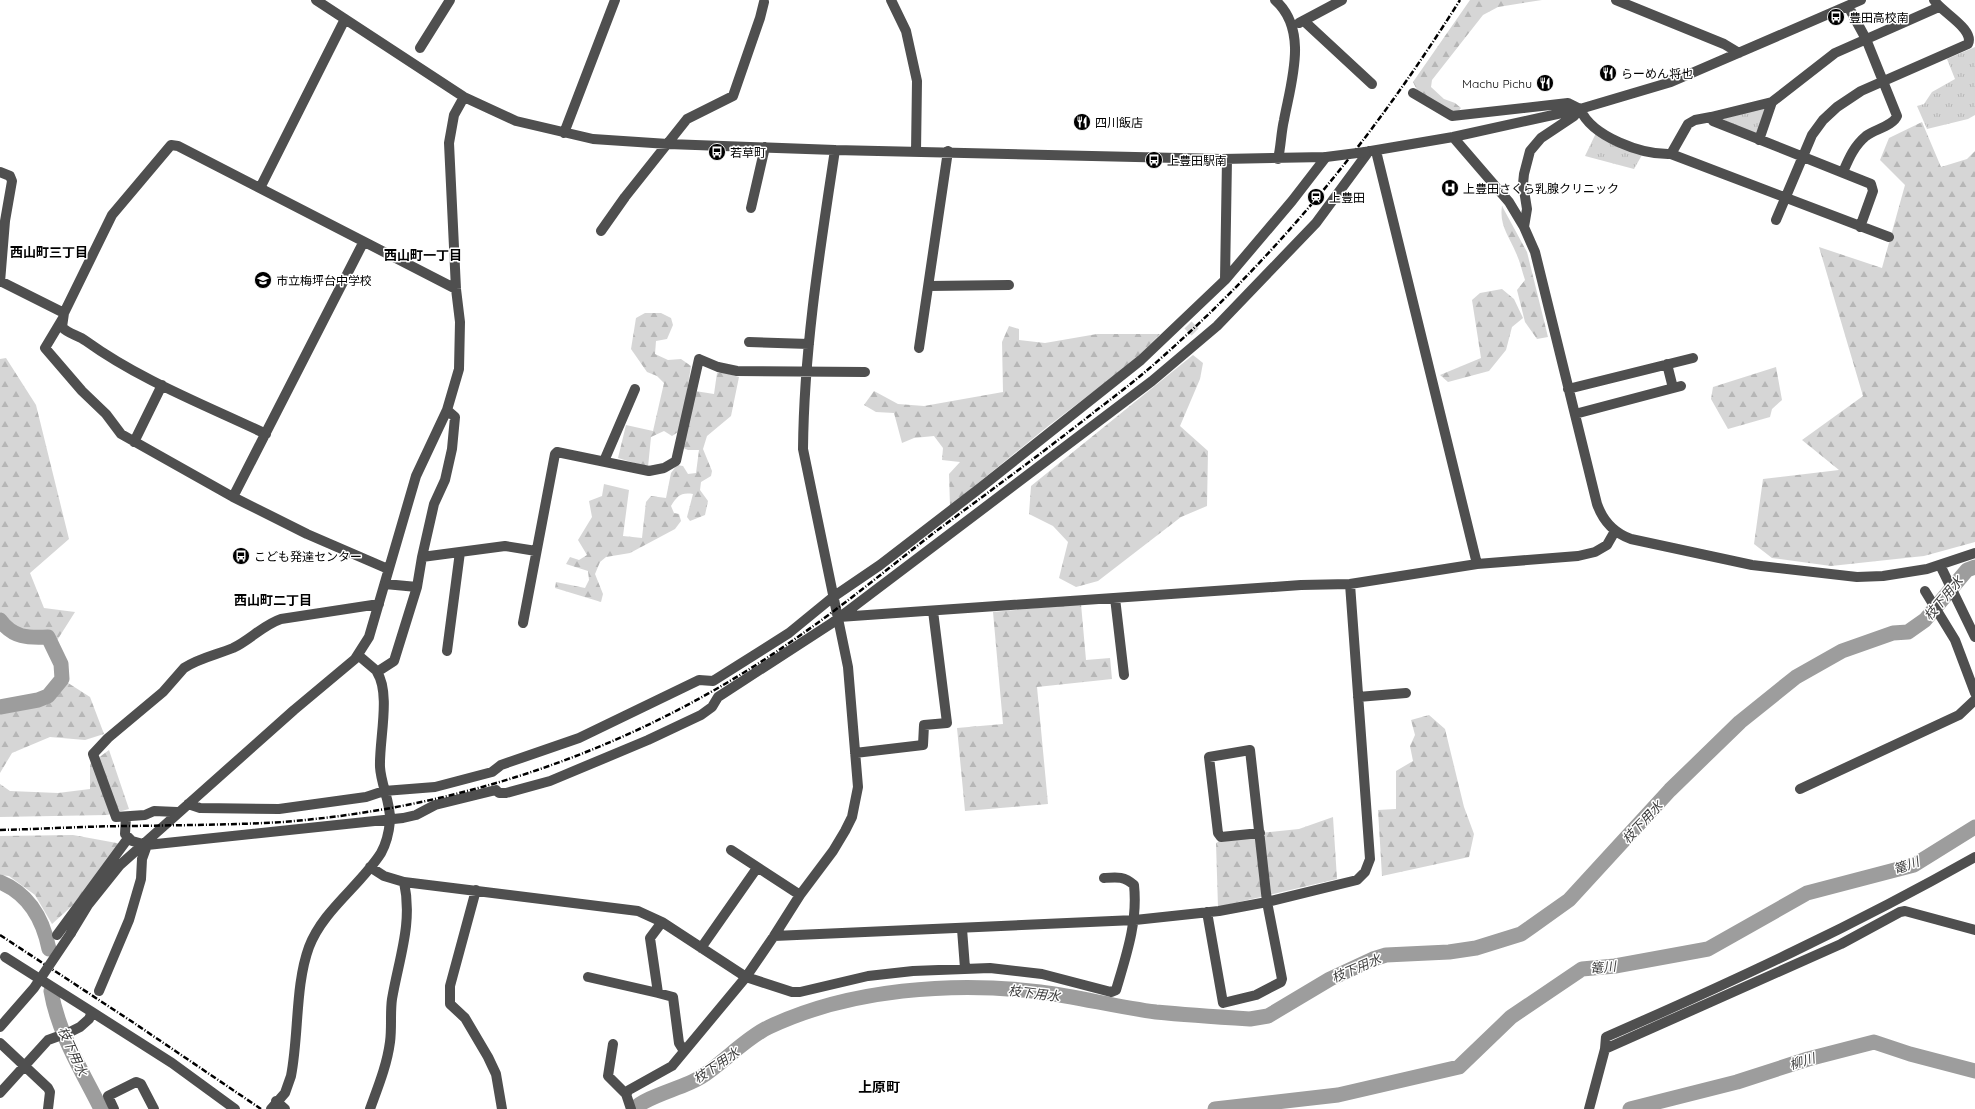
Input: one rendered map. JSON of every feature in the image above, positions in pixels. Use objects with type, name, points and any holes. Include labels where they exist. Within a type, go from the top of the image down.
[{"type":"street","points":[[316,0],[464,97],[516,121],[593,139],[668,144],[835,150],[916,152],[948,151],[1227,159],[1326,157],[1370,151],[1453,137],[1580,109],[1679,79],[1861,0]]},
{"type":"street","points":[[420,48],[450,0]]},
{"type":"street","points":[[564,133],[615,0]]},
{"type":"street","points":[[892,0],[906,31],[916,81],[916,152]]},
{"type":"street","points":[[1275,0],[1286,15],[1291,26],[1295,46],[1294,68],[1278,159]]},
{"type":"street","points":[[1291,26],[1304,21],[1342,0]]},
{"type":"street","points":[[1616,0],[1716,41],[1739,53]]},
{"type":"street","points":[[601,231],[625,197],[687,119],[733,96],[760,18],[764,2]]},
{"type":"street","points":[[1671,154],[1688,124],[1695,120],[1772,102],[1835,53],[1936,4],[1964,27],[1969,37],[1968,44],[1852,96],[1837,106],[1823,120],[1812,135],[1802,156],[1776,220]]},
{"type":"street","points":[[1843,172],[1851,154],[1860,142],[1877,129],[1894,121],[1897,114],[1866,39],[1848,6]]},
{"type":"street","points":[[260,188],[345,19]]},
{"type":"street","points":[[1304,21],[1372,84]]},
{"type":"street","points":[[1413,93],[1452,116],[1568,103],[1580,109],[1583,116],[1603,133],[1641,151],[1658,154],[1671,154],[1784,199],[1889,237]]},
{"type":"street","points":[[0,1027],[34,988],[88,905],[120,865],[145,845],[178,812],[358,655],[369,637],[416,476],[447,410],[459,369],[460,322],[456,289],[449,144],[454,114],[464,97]]},
{"type":"street","points":[[1759,140],[1772,102]]},
{"type":"street","points":[[1524,227],[1527,209],[1524,174],[1530,151],[1541,138],[1574,116],[1580,109]]},
{"type":"street","points":[[1710,117],[1713,122],[1869,183],[1874,189],[1860,227]]},
{"type":"street","points":[[1453,137],[1502,193],[1524,227],[1535,252],[1568,389],[1600,511],[1615,531],[1631,539],[1701,553],[1752,566],[1857,577],[1882,576],[1926,569],[1975,553]]},
{"type":"street","points":[[388,569],[306,534],[233,497],[121,434],[106,414],[82,392],[45,348],[63,316],[112,214],[171,145],[178,146],[362,243],[456,289]]},
{"type":"street","points":[[751,208],[765,147]]},
{"type":"street","points":[[628,1102],[629,1090],[672,1066],[746,977],[800,895],[833,851],[852,816],[858,787],[848,668],[839,617],[832,597],[804,459],[803,420],[814,290],[835,150]]},
{"type":"street","points":[[919,348],[948,151]]},
{"type":"street","points":[[126,816],[125,834],[130,839],[145,845],[416,816],[434,806],[496,790],[499,793],[506,793],[550,782],[648,740],[701,715],[712,707],[718,697],[832,623],[1152,380],[1199,336],[1217,326],[1316,223],[1370,151]]},
{"type":"street","points":[[1370,151],[1477,564]]},
{"type":"street","points":[[188,804],[200,808],[279,809],[366,796],[384,791],[435,788],[492,772],[500,765],[578,738],[699,680],[713,681],[789,633],[832,597],[880,565],[1141,360],[1186,322],[1225,280],[1292,201],[1326,157]]},
{"type":"street","points":[[1225,280],[1227,159]]},
{"type":"street","points":[[0,172],[10,176],[12,180],[2,219],[0,282],[63,316]]},
{"type":"street","points":[[233,497],[362,243]]},
{"type":"street","points":[[929,286],[1009,285]]},
{"type":"street","points":[[63,316],[62,327],[85,340],[95,349],[162,385],[266,434]]},
{"type":"street","points":[[749,342],[809,344]]},
{"type":"street","points":[[1568,389],[1693,358]]},
{"type":"street","points":[[523,623],[555,454],[557,452],[649,471],[664,468],[676,461],[699,359],[718,367],[737,372],[865,372]]},
{"type":"street","points":[[1575,414],[1677,387],[1667,364]]},
{"type":"street","points":[[134,442],[162,385]]},
{"type":"street","points":[[604,461],[635,389]]},
{"type":"street","points":[[378,672],[394,661],[418,587],[422,557],[434,504],[445,480],[452,449],[455,417],[447,410]]},
{"type":"street","points":[[839,617],[1301,585],[1350,584],[1477,564],[1578,556],[1595,552],[1607,545],[1615,531]]},
{"type":"street","points":[[422,557],[504,546],[536,551]]},
{"type":"street","points":[[447,651],[460,552]]},
{"type":"street","points":[[1940,565],[1975,636]]},
{"type":"street","points":[[385,584],[418,587]]},
{"type":"street","points":[[774,936],[962,929],[1135,920],[1207,912],[1267,902],[1357,880],[1369,865],[1370,859],[1350,584]]},
{"type":"street","points":[[1925,591],[1954,640],[1975,693]]},
{"type":"street","points":[[1115,598],[1124,675]]},
{"type":"street","points":[[178,812],[154,811],[145,815],[116,817],[93,754],[108,738],[163,692],[184,668],[200,660],[234,648],[273,622],[281,619],[379,604]]},
{"type":"street","points":[[854,753],[923,745],[924,725],[947,724],[933,611]]},
{"type":"street","points":[[285,1109],[274,1105],[285,1093],[291,1076],[304,964],[310,945],[319,929],[331,913],[381,852],[388,835],[390,819],[380,768],[384,692],[382,680],[378,672],[358,655]]},
{"type":"street","points":[[1358,697],[1406,693]]},
{"type":"street","points":[[1800,789],[1959,715],[1975,700]]},
{"type":"street","points":[[1207,912],[1223,1003],[1256,995],[1280,982],[1282,979],[1267,902],[1260,833],[1250,750],[1209,757],[1218,833],[1221,837],[1260,833]]},
{"type":"street","points":[[57,935],[126,841],[130,839]]},
{"type":"street","points":[[99,991],[129,920],[141,879],[142,859],[145,845]]},
{"type":"street","points":[[731,850],[800,895]]},
{"type":"street","points":[[1589,1109],[1605,1049],[1606,1037],[1726,985],[1794,952],[1894,901],[1975,857]]},
{"type":"street","points":[[370,867],[384,876],[404,882],[636,910],[662,922],[746,977],[792,992],[800,992],[868,976],[913,971],[965,968],[990,968],[1031,972],[1111,992],[1116,990],[1135,920],[1136,901],[1134,885],[1126,878],[1104,878]]},
{"type":"street","points":[[702,948],[757,868]]},
{"type":"street","points":[[370,1109],[385,1065],[390,1042],[392,1001],[408,920],[407,897],[404,882]]},
{"type":"street","points":[[476,890],[450,986],[449,997],[450,1004],[465,1018],[488,1057],[496,1074],[502,1109]]},
{"type":"street","points":[[1605,1049],[1841,944],[1900,912],[1905,911],[1975,930]]},
{"type":"street","points":[[658,993],[650,938],[662,922]]},
{"type":"street","points":[[962,929],[965,968]]},
{"type":"street","points":[[2,958],[92,1012],[172,1063],[235,1109]]},
{"type":"street","points":[[588,977],[673,997],[680,1044],[684,1051]]},
{"type":"street","points":[[0,1093],[48,1040],[70,1032],[89,1019],[92,1012]]},
{"type":"street","points":[[0,1043],[48,1088],[50,1092],[48,1109]]},
{"type":"street","points":[[612,1044],[608,1076],[628,1102]]},
{"type":"street","points":[[114,1109],[108,1096],[136,1082],[141,1084],[154,1109]]},
{"type":"green space","points":[[1470,0],[1542,0],[1498,7],[1483,15],[1432,80],[1431,87],[1444,99],[1455,103],[1461,108],[1457,113],[1450,111],[1418,92],[1413,82]]},
{"type":"green space","points":[[1975,47],[1975,115],[1968,119],[1927,129],[1917,106],[1924,104],[1932,92],[1955,79],[1947,59]]},
{"type":"green space","points":[[1766,107],[1756,135],[1722,119]]},
{"type":"green space","points":[[1922,122],[1941,167],[1967,159],[1975,151],[1975,542],[1924,556],[1831,566],[1772,558],[1754,544],[1763,479],[1839,470],[1802,440],[1863,396],[1819,247],[1882,268],[1905,185],[1880,160],[1889,138]]},
{"type":"green space","points":[[1596,133],[1642,155],[1634,169],[1585,156]]},
{"type":"green space","points":[[1502,206],[1527,252],[1548,337],[1537,339],[1525,322],[1517,290],[1525,280],[1517,256],[1503,225],[1501,213]]},
{"type":"green space","points":[[1502,289],[1514,299],[1523,318],[1512,327],[1506,350],[1489,371],[1448,382],[1440,375],[1481,358],[1472,300],[1480,293]]},
{"type":"green space","points":[[645,313],[661,313],[671,318],[673,325],[667,339],[656,341],[655,354],[668,360],[681,359],[691,366],[681,430],[672,436],[664,431],[651,437],[648,467],[618,458],[626,425],[653,431],[664,383],[657,376],[647,372],[631,349],[636,318]]},
{"type":"green space","points":[[1009,326],[1019,329],[1019,340],[1045,343],[1097,334],[1160,334],[1135,360],[1047,427],[950,506],[949,474],[960,462],[942,460],[943,448],[934,436],[914,438],[902,443],[894,413],[876,412],[864,405],[874,391],[898,404],[924,406],[1003,392],[1002,342]]},
{"type":"green space","points":[[1193,355],[1203,363],[1200,379],[1180,426],[1208,451],[1207,506],[1181,517],[1098,581],[1076,587],[1059,578],[1068,542],[1053,526],[1029,514],[1031,486]]},
{"type":"green space","points":[[6,358],[36,405],[69,539],[30,573],[44,608],[75,612],[56,642],[11,633],[0,612],[0,359]]},
{"type":"green space","points":[[1776,367],[1782,400],[1772,409],[1770,417],[1728,429],[1711,399],[1713,387]]},
{"type":"green space","points":[[722,372],[739,377],[731,416],[707,436],[703,449],[712,471],[711,476],[701,482],[700,490],[708,501],[705,515],[690,521],[687,517],[693,494],[682,494],[677,497],[671,506],[674,513],[679,514],[681,521],[675,529],[630,553],[606,557],[600,562],[595,574],[603,594],[601,602],[555,588],[556,582],[585,588],[589,580],[588,571],[566,564],[570,557],[579,560],[587,555],[578,540],[592,517],[589,501],[602,496],[604,484],[629,490],[623,536],[642,538],[646,502],[651,496],[666,498],[671,473],[677,465],[683,466],[688,474],[696,473],[699,450],[688,450],[683,448],[695,391],[714,394],[717,373]]},
{"type":"green space","points":[[1081,604],[1086,660],[1110,658],[1112,679],[1037,687],[1048,804],[965,811],[957,728],[1003,724],[993,612]]},
{"type":"green space","points":[[65,681],[90,697],[104,734],[85,740],[50,737],[12,753],[0,773],[0,712],[52,702]]},
{"type":"green space","points":[[1429,715],[1445,729],[1464,807],[1474,834],[1469,857],[1382,876],[1378,810],[1396,809],[1396,771],[1413,761],[1410,746],[1415,735],[1411,720]]},
{"type":"green space","points":[[109,750],[129,809],[107,815],[0,817],[0,784],[10,791],[58,793],[90,789],[90,764]]},
{"type":"green space","points":[[1333,817],[1337,879],[1218,907],[1216,843],[1229,836],[1299,829]]},
{"type":"green space","points":[[73,835],[122,844],[73,905],[52,924],[35,895],[9,876],[0,875],[0,836]]},
{"type":"waterway","name":"枝下用水","points":[[634,1109],[647,1100],[701,1077],[752,1037],[769,1027],[800,1014],[867,996],[938,988],[973,987],[1007,989],[1055,994],[1156,1012],[1250,1019],[1268,1016],[1330,979],[1373,959],[1386,955],[1449,952],[1476,948],[1521,934],[1569,900],[1670,790],[1740,722],[1796,677],[1842,651],[1893,633],[1908,632],[1925,620],[1967,570],[1975,567]]},
{"type":"waterway","name":"枝下用水","points":[[0,620],[10,630],[21,636],[48,637],[61,664],[62,679],[48,696],[38,700],[0,707]]},
{"type":"waterway","name":"篭川","points":[[1215,1109],[1338,1095],[1459,1067],[1511,1017],[1582,969],[1615,966],[1708,949],[1807,893],[1914,865],[1975,827]]},
{"type":"waterway","name":"枝下用水","points":[[0,882],[19,893],[33,909],[39,918],[49,949]]},
{"type":"waterway","name":"枝下用水","points":[[51,991],[54,1007],[65,1037],[101,1109]]},
{"type":"waterway","name":"柳川","points":[[1630,1109],[1737,1082],[1808,1059],[1874,1042],[1910,1054],[1975,1071]]},
{"type":"tunnel","points":[[1188,325],[1196,333]]},
{"type":"railway","points":[[0,830],[283,822],[399,807],[467,791],[556,764],[642,728],[724,685],[764,660],[819,622],[935,532],[1038,456],[1145,372],[1204,319],[1246,277],[1323,190],[1394,98],[1428,50],[1460,0]]},
{"type":"railway","points":[[0,935],[261,1109]]},
{"type":"place","name":"豊田高校南","points":[[1836,17]]},
{"type":"place","name":"らーめん将也","points":[[1608,73]]},
{"type":"place","name":"Machu Pichu","points":[[1545,83]]},
{"type":"place","name":"四川飯店","points":[[1082,122]]},
{"type":"place","name":"若草町","points":[[717,152]]},
{"type":"place","name":"上豊田駅南","points":[[1154,160]]},
{"type":"place","name":"上豊田さくら乳腺クリニック","points":[[1450,188]]},
{"type":"place","name":"上豊田","points":[[1316,197]]},
{"type":"place","name":"市立梅坪台中学校","points":[[263,280]]},
{"type":"place","name":"こども発達センター","points":[[241,556]]},
{"type":"district","name":"西山町三丁目","points":[[49,252]]},
{"type":"district","name":"西山町一丁目","points":[[423,255]]},
{"type":"district","name":"西山町二丁目","points":[[273,600]]},
{"type":"district","name":"上原町","points":[[879,1087]]}]
